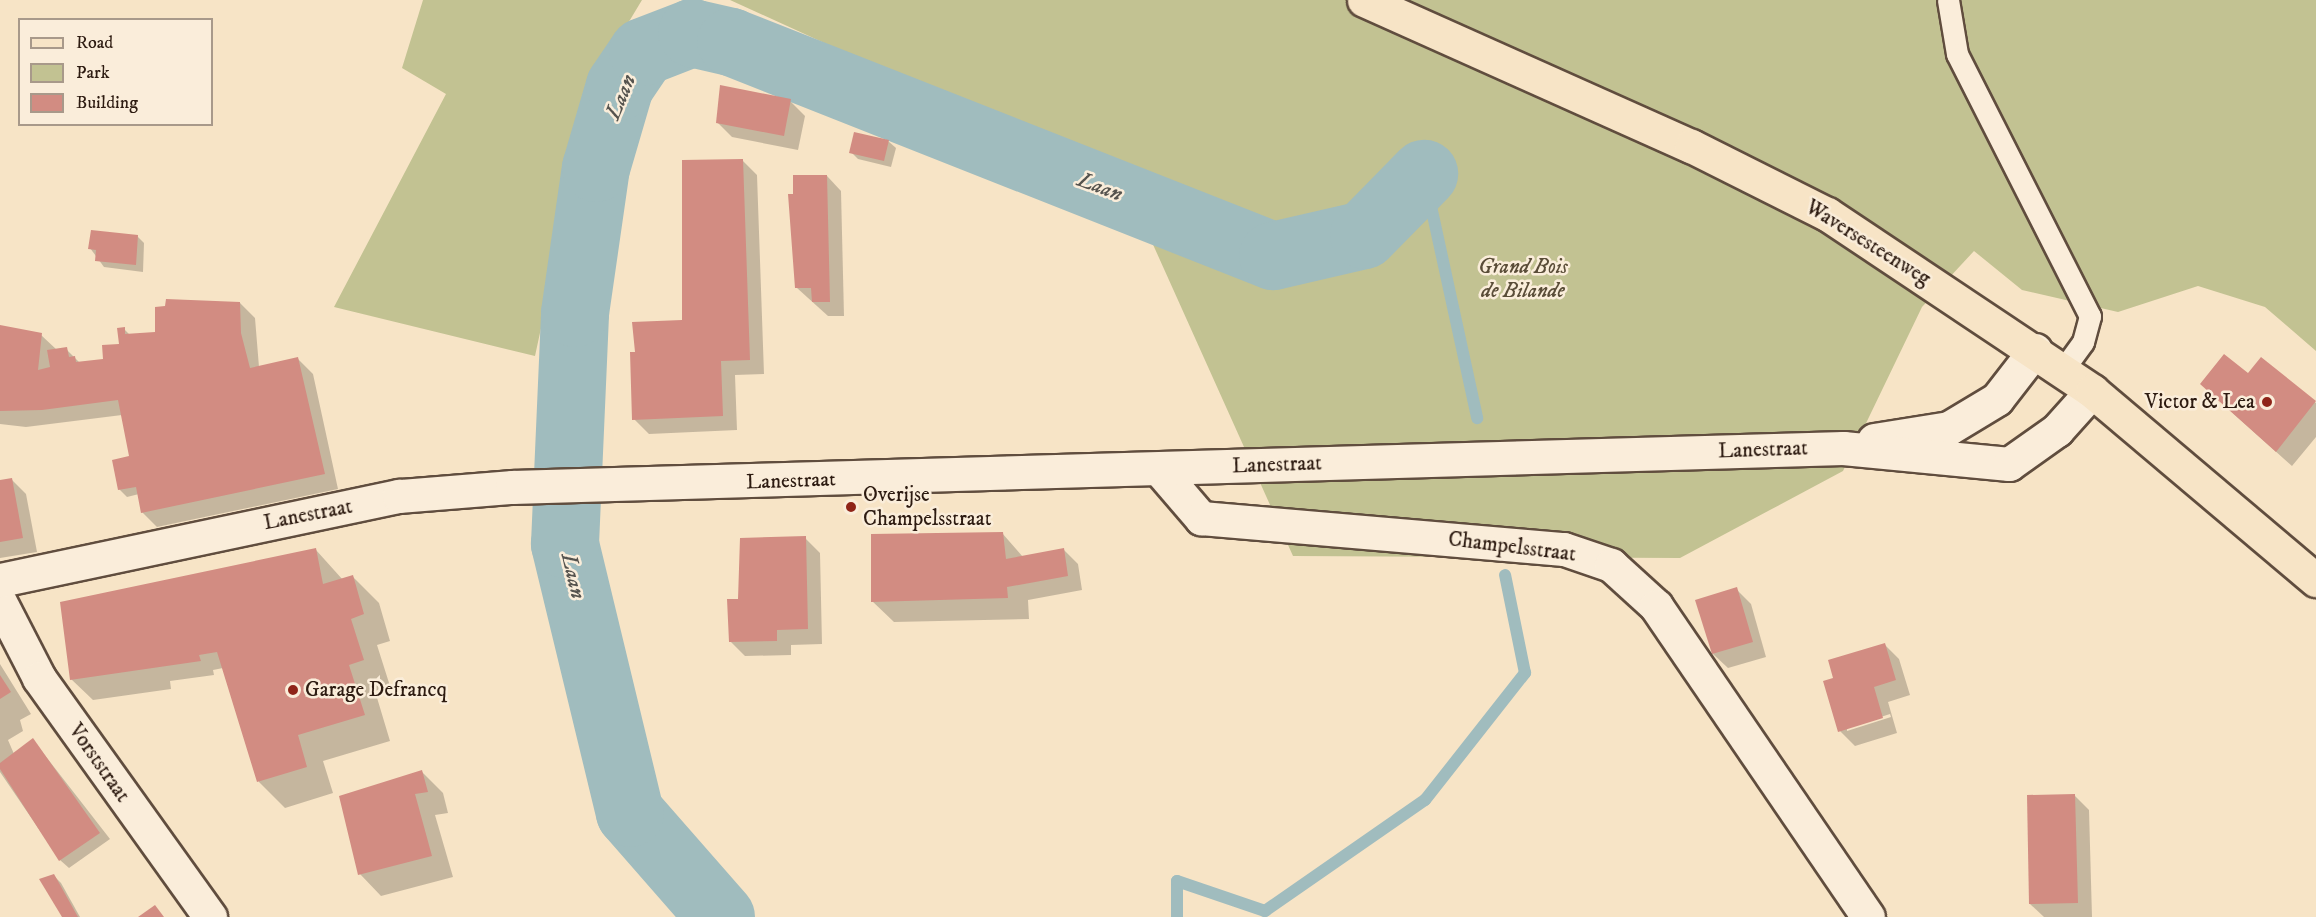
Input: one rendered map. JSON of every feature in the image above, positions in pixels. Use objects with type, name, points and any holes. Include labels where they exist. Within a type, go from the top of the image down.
[{"type":"main road","name":"Waversesteenweg","points":[[1364,0],[1691,146],[1827,214],[2035,350],[2092,391],[2316,580]]},
{"type":"street","name":"Lanestraat","points":[[1843,447],[1948,428],[1997,399],[2035,350]]},
{"type":"street","name":"Lanestraat","points":[[0,580],[399,496],[512,487],[1843,447],[2009,464],[2057,430],[2092,391]]},
{"type":"street","name":"Champelsstraat","points":[[1159,469],[1201,518],[1564,549],[1611,565],[1656,606],[1868,917]]},
{"type":"street","name":"Vorststraat","points":[[0,602],[39,678],[210,917]]},
{"type":"street","name":"Champelsstraat","points":[[1837,873],[1849,917]]},
{"type":"lane","points":[[1948,0],[1957,54],[2090,316],[2083,342],[2062,370]]},
{"type":"green space","points":[[423,0],[642,0],[595,78],[535,356],[334,307],[446,94],[402,68]]},
{"type":"green space","name":"Grand Bois de Bilande","points":[[730,0],[2316,0],[2316,351],[2265,307],[2198,286],[2118,312],[2022,290],[1974,251],[1922,307],[1843,471],[1680,558],[1293,556],[1124,180]]},
{"type":"building","points":[[720,85],[791,99],[784,136],[716,123]]},
{"type":"building","points":[[854,132],[889,140],[884,161],[849,153]]},
{"type":"building","points":[[743,159],[750,360],[721,361],[723,416],[632,420],[630,352],[635,352],[632,322],[682,320],[682,160]]},
{"type":"building","points":[[793,175],[827,175],[830,302],[812,302],[811,288],[795,288],[788,194],[793,194]]},
{"type":"building","points":[[91,230],[138,235],[136,265],[95,261],[96,250],[88,249]]},
{"type":"building","points":[[166,299],[240,302],[241,333],[250,368],[298,357],[325,474],[141,513],[136,487],[118,490],[112,460],[129,456],[118,400],[42,410],[0,411],[0,325],[42,333],[38,370],[50,367],[47,350],[67,347],[69,357],[75,356],[76,362],[103,359],[102,345],[119,344],[117,328],[125,327],[125,334],[155,332],[155,307],[165,306]]},
{"type":"building","points":[[2224,354],[2248,373],[2261,357],[2316,401],[2276,452],[2200,384]]},
{"type":"building","points":[[12,478],[23,538],[0,542],[0,480]]},
{"type":"building","points":[[1003,532],[1006,559],[1064,548],[1068,576],[1007,587],[1008,598],[871,602],[871,534]]},
{"type":"building","points":[[806,536],[808,629],[777,630],[777,641],[729,642],[727,599],[738,599],[740,538]]},
{"type":"building","name":"Garage Defrancq","points":[[316,548],[323,584],[353,575],[364,614],[351,619],[364,660],[349,665],[365,715],[298,735],[307,767],[257,782],[217,652],[199,655],[201,661],[70,680],[60,602]]},
{"type":"building","points":[[1737,587],[1753,642],[1712,654],[1695,600]]},
{"type":"building","points":[[1885,643],[1896,680],[1874,687],[1883,718],[1838,732],[1823,681],[1833,678],[1828,660]]},
{"type":"building","points":[[0,675],[11,692],[0,699]]},
{"type":"building","points":[[33,738],[100,833],[59,861],[0,769],[0,763]]},
{"type":"building","points":[[422,770],[428,792],[415,794],[432,856],[358,875],[339,796]]},
{"type":"building","points":[[2075,794],[2078,903],[2029,904],[2027,795]]},
{"type":"building","points":[[54,874],[78,917],[62,917],[39,879]]},
{"type":"building","points":[[155,905],[164,917],[138,917]]},
{"type":"waterway","name":"Laan","points":[[721,917],[630,813],[565,544],[575,313],[596,168],[620,86],[643,52],[692,33],[731,42],[1273,256],[1364,235],[1424,174]]},
{"type":"waterway","points":[[1424,174],[1477,418]]},
{"type":"waterway","points":[[1177,917],[1177,881],[1265,911],[1425,800],[1525,673],[1505,575]]},
{"type":"place","name":"Victor & Lea","points":[[2267,402]]},
{"type":"place","name":"Overijse Champelsstraat","points":[[851,507]]},
{"type":"place","name":"Garage Defrancq","points":[[293,690]]}]
